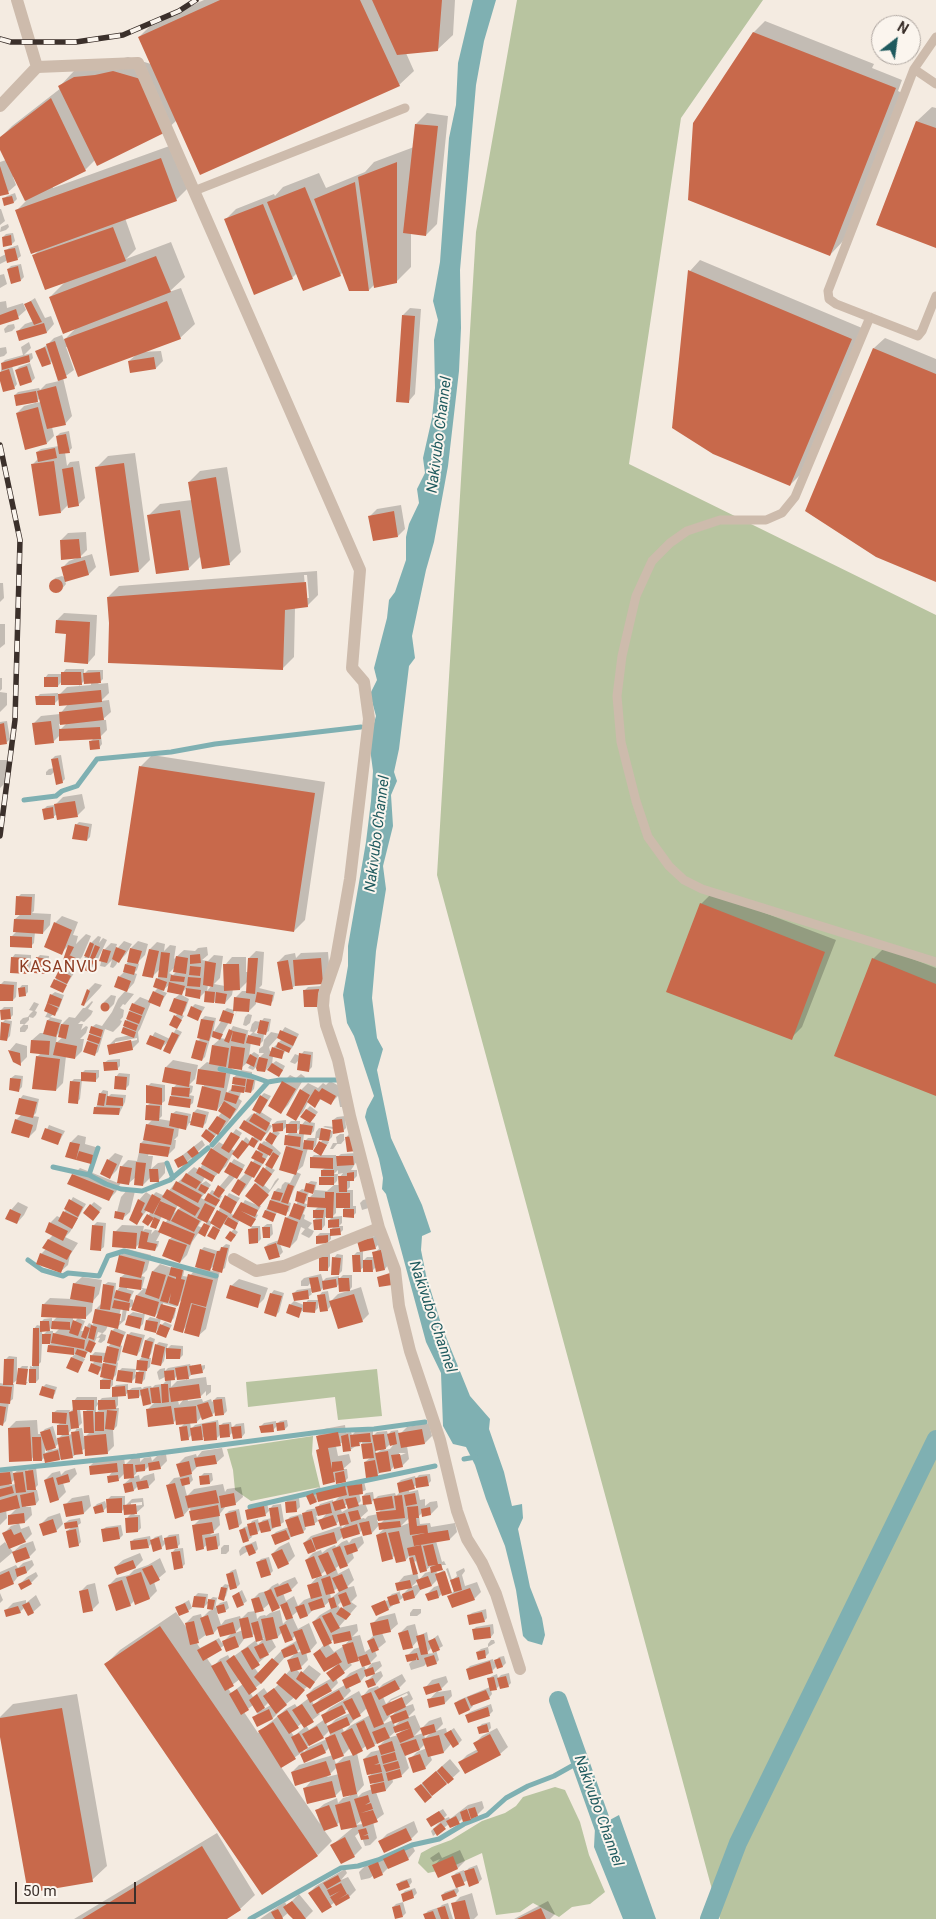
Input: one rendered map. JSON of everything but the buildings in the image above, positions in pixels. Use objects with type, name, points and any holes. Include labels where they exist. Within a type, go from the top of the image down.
[{"type":"street","points":[[17,0],[38,67]]},
{"type":"street","points":[[0,106],[38,67],[138,63],[360,570],[352,668],[364,682],[368,719],[350,880],[336,959],[324,994],[323,1006],[326,1025],[338,1060],[350,1116],[380,1228],[395,1267],[399,1306],[410,1351],[440,1440],[457,1511],[467,1540],[482,1563],[496,1594],[520,1669]]},
{"type":"street","points":[[234,1259],[256,1270],[284,1266],[380,1228]]},
{"type":"lane","points":[[936,37],[914,69],[828,290],[830,299],[836,304],[918,336],[922,331],[936,296]]},
{"type":"lane","points":[[914,69],[936,84]]},
{"type":"lane","points":[[194,191],[405,108]]},
{"type":"lane","points":[[870,317],[795,497],[782,513],[766,520],[720,520],[687,531],[670,542],[652,561],[636,596],[622,656],[617,696],[621,742],[636,801],[648,837],[669,866],[684,880],[702,889],[936,962]]},
{"type":"green space","points":[[517,0],[763,0],[681,118],[629,464],[936,615],[936,1919],[720,1919],[437,875],[476,232]]},
{"type":"green space","points":[[377,1369],[382,1416],[338,1420],[335,1397],[248,1407],[246,1382]]},
{"type":"green space","points":[[313,1436],[312,1454],[320,1487],[251,1501],[235,1490],[233,1470],[227,1449]]},
{"type":"green space","points":[[555,1787],[565,1790],[580,1822],[589,1855],[605,1892],[590,1904],[572,1907],[559,1917],[533,1903],[520,1912],[496,1915],[482,1853],[447,1869],[428,1873],[418,1863],[421,1853],[451,1840],[482,1821],[505,1813],[516,1806],[523,1797]]},
{"type":"water","points":[[473,0],[496,0],[484,41],[476,85],[460,270],[461,328],[459,371],[448,466],[434,542],[412,636],[415,658],[409,666],[399,749],[394,772],[397,781],[391,795],[393,826],[383,866],[386,889],[376,951],[372,998],[377,1038],[383,1049],[377,1070],[391,1138],[422,1205],[431,1232],[422,1236],[421,1250],[426,1275],[442,1327],[470,1396],[490,1419],[489,1429],[504,1472],[512,1506],[522,1504],[523,1518],[518,1529],[530,1587],[542,1618],[545,1635],[542,1645],[528,1641],[523,1636],[516,1590],[505,1546],[475,1465],[466,1447],[453,1444],[443,1426],[441,1373],[426,1342],[386,1194],[382,1189],[383,1178],[379,1159],[365,1117],[374,1096],[354,1036],[347,1023],[343,995],[348,966],[348,946],[371,801],[373,771],[369,741],[376,716],[370,694],[377,680],[374,668],[387,618],[389,600],[395,592],[406,560],[406,537],[409,524],[419,503],[417,489],[425,473],[423,458],[432,418],[435,388],[434,340],[438,320],[433,301],[440,262],[449,138],[456,105],[458,63]]},
{"type":"water","points":[[619,1815],[656,1919],[623,1919],[594,1847],[595,1828]]},
{"type":"waterway","points":[[24,800],[56,796],[62,791],[77,786],[97,759],[171,752],[215,744],[361,727]]},
{"type":"waterway","points":[[220,1069],[268,1082]]},
{"type":"waterway","points":[[212,1145],[268,1082],[280,1080],[340,1080]]},
{"type":"waterway","points":[[89,1175],[98,1148]]},
{"type":"waterway","points":[[53,1167],[89,1175],[121,1189],[142,1191],[170,1180],[208,1148]]},
{"type":"waterway","points":[[167,1163],[173,1178]]},
{"type":"waterway","points":[[28,1260],[42,1270],[63,1276],[68,1273],[99,1276],[108,1256],[124,1251],[216,1276]]},
{"type":"waterway","points":[[0,1470],[137,1456],[328,1431],[374,1429],[425,1422]]},
{"type":"waterway","points":[[709,1919],[738,1843],[936,1439]]},
{"type":"waterway","points":[[464,1459],[476,1457]]},
{"type":"waterway","points":[[250,1507],[435,1466]]},
{"type":"waterway","name":"Nakivubo Channel","points":[[558,1700],[610,1846]]},
{"type":"waterway","points":[[250,1919],[341,1868],[358,1866],[378,1860],[412,1845],[439,1839],[464,1824],[487,1815],[506,1798],[579,1762]]},
{"type":"railway","points":[[0,39],[11,42],[76,42],[123,35],[179,11],[196,0]]},
{"type":"railway","points":[[0,445],[20,540],[15,720],[0,836]]},
{"type":"district","name":"KASANVU","points":[[59,968]]}]
